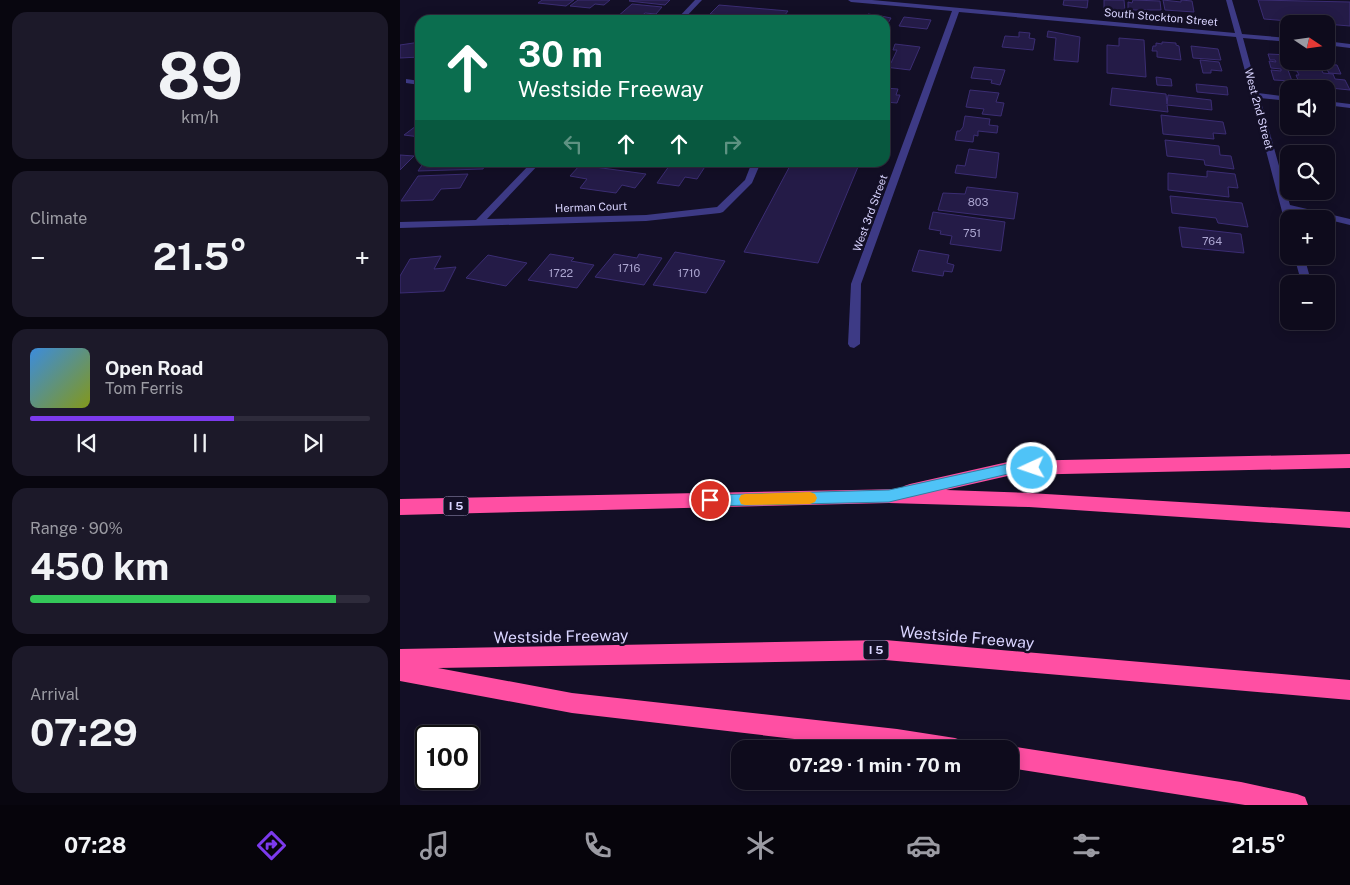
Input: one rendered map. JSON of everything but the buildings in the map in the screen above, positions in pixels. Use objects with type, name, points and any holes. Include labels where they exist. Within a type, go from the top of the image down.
[{"type":"highway","points":[[889,496],[1012,468],[1350,461]]},
{"type":"highway","name":"I 5","points":[[400,507],[889,496],[1029,500],[1350,520]]},
{"type":"highway","name":"Westside Freeway","points":[[400,659],[885,650],[1350,690]]},
{"type":"highway","points":[[400,671],[572,703],[897,740]]},
{"type":"highway","points":[[1019,758],[1241,793],[1298,805]]},
{"type":"street","points":[[684,15],[699,0]]},
{"type":"street","name":"South Stockton Street","points":[[851,0],[1280,39]]},
{"type":"street","name":"West 2nd Street","points":[[1229,0],[1287,210]]},
{"type":"street","name":"West 3rd Street","points":[[854,344],[856,284],[956,10]]},
{"type":"street","points":[[1335,44],[1350,46]]},
{"type":"street","points":[[409,81],[415,82]]},
{"type":"street","points":[[1255,95],[1280,98]]},
{"type":"street","points":[[1335,104],[1350,106]]},
{"type":"street","points":[[478,223],[532,167]]},
{"type":"street","name":"Herman Court","points":[[400,224],[646,218],[720,210],[750,181],[755,167]]},
{"type":"street","points":[[1286,207],[1350,222]]},
{"type":"slow traffic","points":[[745,499],[810,498]]},
{"type":"route","points":[[710,500],[889,496],[1012,468],[1032,468]]}]
